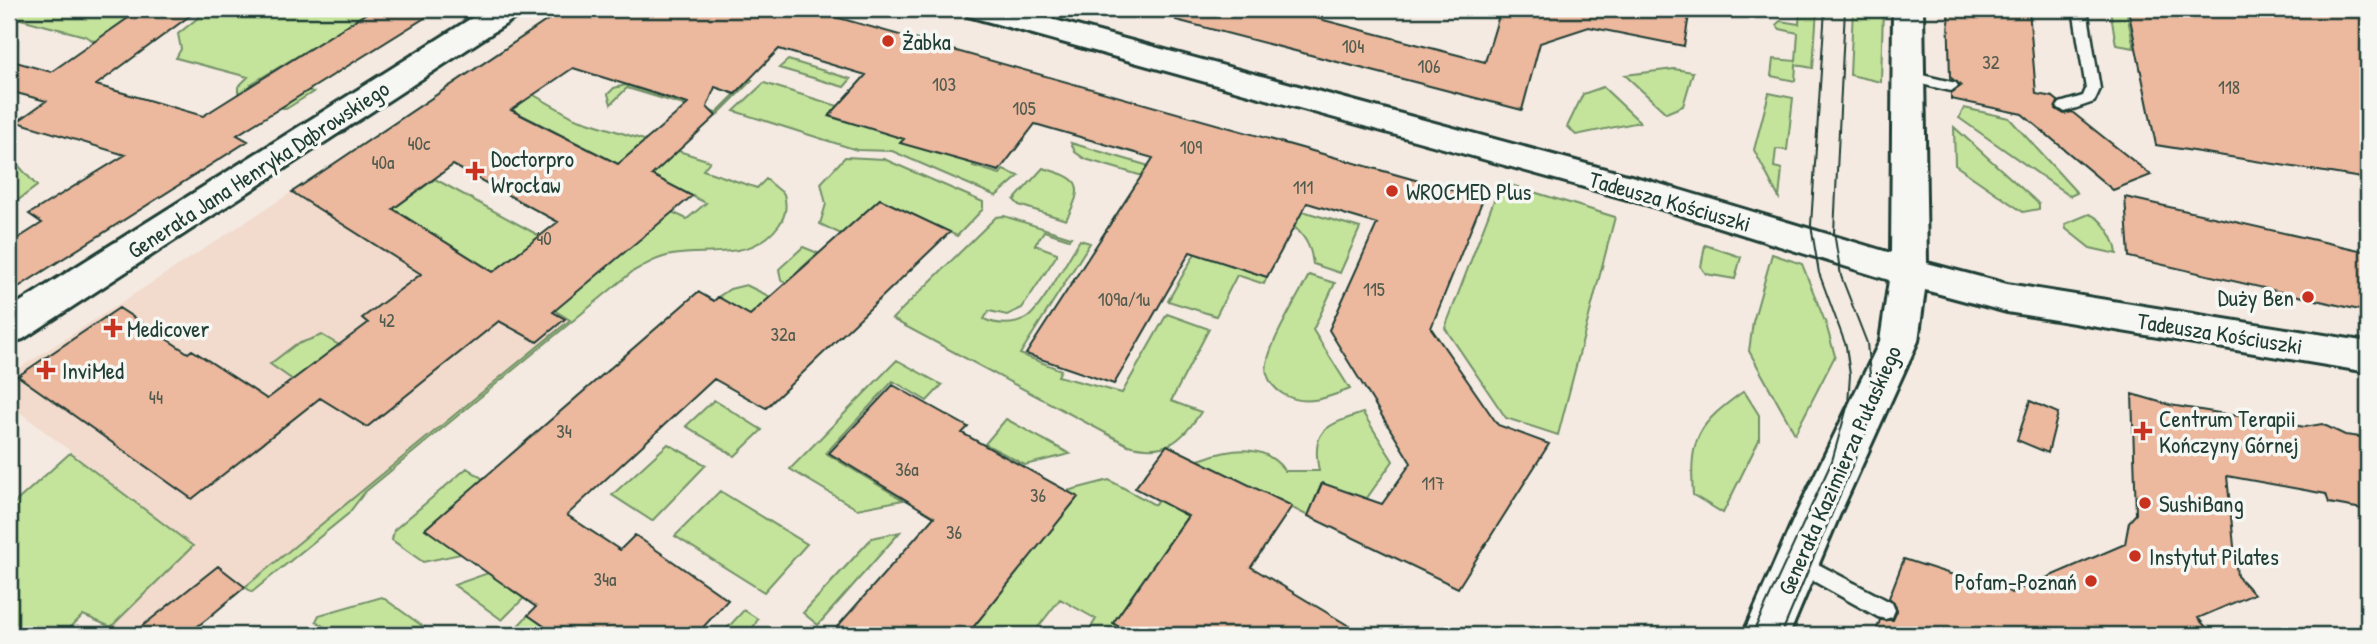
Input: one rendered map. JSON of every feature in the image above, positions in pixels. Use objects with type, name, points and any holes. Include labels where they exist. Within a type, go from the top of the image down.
[{"type":"street","name":"Generała Jana Henryka Dąbrowskiego","points":[[9,328],[507,9]]},
{"type":"street","name":"Tadeusza Kościuszki","points":[[979,9],[1653,194],[1909,272],[2007,298],[2368,357]]},
{"type":"street","name":"Generała Kazimierza Pułaskiego","points":[[1766,635],[1899,341],[1909,272],[1908,9]]},
{"type":"lane","points":[[2065,107],[2089,99],[2093,89],[2080,9]]},
{"type":"lane","points":[[1909,78],[1951,86]]},
{"type":"lane","points":[[1797,562],[1885,610]]},
{"type":"shaded area","points":[[292,192],[358,233],[531,296],[571,319],[186,635],[142,635],[137,631],[130,635],[111,627],[192,545],[9,404],[9,375]]},
{"type":"green space","points":[[9,9],[141,9],[96,42],[85,36],[9,16]]},
{"type":"green space","points":[[209,9],[376,9],[251,84],[287,104],[307,90],[313,92],[286,109],[238,92],[238,87],[248,77],[176,58],[181,49],[178,34]]},
{"type":"green space","points":[[1800,9],[1817,9],[1813,68],[1796,65],[1795,81],[1771,76],[1773,59],[1796,61],[1798,33],[1780,29],[1776,25],[1780,21],[1799,24]]},
{"type":"green space","points":[[1853,9],[1883,9],[1881,82],[1850,75]]},
{"type":"green space","points":[[2110,9],[2126,9],[2134,48],[2116,45]]},
{"type":"green space","points":[[665,54],[752,80],[717,115],[627,88],[611,104],[608,94],[614,88],[626,85],[716,113],[744,85]]},
{"type":"green space","points":[[788,60],[851,79],[844,87],[779,68]]},
{"type":"green space","points":[[1674,69],[1693,72],[1683,106],[1666,113],[1625,75]]},
{"type":"green space","points":[[764,83],[838,106],[830,117],[856,124],[865,114],[984,150],[973,166],[1000,174],[1003,170],[1019,176],[996,196],[892,151],[857,150],[734,111]]},
{"type":"green space","points":[[1603,87],[1640,122],[1576,135],[1567,127],[1583,94]]},
{"type":"green space","points":[[1769,93],[1793,98],[1787,150],[1776,149],[1774,167],[1782,169],[1779,198],[1754,150]]},
{"type":"green space","points":[[532,94],[575,118],[710,161],[703,170],[757,188],[766,179],[784,194],[785,210],[779,225],[757,244],[744,249],[667,256],[632,272],[365,492],[348,514],[252,592],[245,587],[570,320],[393,209],[435,179],[540,236],[520,252],[672,212],[687,219],[706,203],[676,188],[671,191],[512,110]]},
{"type":"green space","points":[[1964,108],[2009,118],[2077,193],[2070,196],[1959,118]]},
{"type":"green space","points":[[1954,127],[2039,204],[2039,209],[2023,212],[1955,165]]},
{"type":"green space","points":[[1071,143],[1166,171],[1163,182],[1085,159],[1075,152]]},
{"type":"green space","points":[[9,155],[37,186],[9,207]]},
{"type":"green space","points":[[845,157],[884,159],[983,202],[983,209],[957,236],[880,199],[841,234],[820,224],[826,204],[821,183]]},
{"type":"green space","points":[[1043,168],[1065,176],[1076,185],[1076,198],[1066,220],[1019,205],[1014,200]]},
{"type":"green space","points":[[1501,182],[1615,217],[1558,435],[1506,418],[1445,328]]},
{"type":"green space","points":[[1295,209],[1360,228],[1340,273],[1313,264],[1306,241],[1289,222]]},
{"type":"green space","points":[[2089,214],[2108,230],[2117,254],[2090,248],[2066,229],[2065,224]]},
{"type":"green space","points":[[1004,216],[1071,237],[1069,239],[1044,231],[1035,245],[1057,255],[1022,308],[1007,315],[989,311],[984,319],[989,321],[1011,323],[1027,318],[1047,294],[1080,240],[1090,243],[1020,354],[1061,370],[1058,376],[1122,393],[1167,314],[1209,329],[1171,401],[1201,412],[1179,438],[1163,447],[1141,448],[1128,445],[892,319],[996,217]]},
{"type":"green space","points":[[1214,220],[1241,268],[1267,277],[1264,284],[1237,275],[1216,316],[1168,301]]},
{"type":"green space","points":[[1705,245],[1741,257],[1735,279],[1706,274],[1701,267]]},
{"type":"green space","points":[[803,247],[818,253],[794,275],[793,286],[781,280],[779,269]]},
{"type":"green space","points":[[1772,254],[1802,264],[1826,324],[1835,356],[1795,434],[1749,351],[1753,322]]},
{"type":"green space","points":[[1309,275],[1335,283],[1313,330],[1350,389],[1308,401],[1291,398],[1278,390],[1268,377],[1267,365],[1282,324]]},
{"type":"green space","points":[[746,285],[777,300],[750,315],[718,297],[730,289]]},
{"type":"green space","points":[[322,335],[339,345],[293,380],[270,364],[295,345]]},
{"type":"green space","points":[[897,360],[942,385],[927,401],[893,381],[826,453],[903,500],[857,509],[790,469]]},
{"type":"green space","points":[[1744,391],[1759,415],[1759,440],[1723,513],[1693,495],[1695,445],[1716,413]]},
{"type":"green space","points":[[714,400],[762,430],[735,456],[686,426]]},
{"type":"green space","points":[[1363,413],[1393,461],[1343,532],[1322,484],[1308,516],[1219,471],[1113,623],[1134,635],[1086,635],[1096,619],[1060,599],[1032,635],[967,635],[1077,498],[1067,491],[1109,480],[1155,505],[1184,465],[1238,451],[1259,452],[1277,462],[1285,471],[1319,471],[1319,437],[1340,421]]},
{"type":"green space","points":[[1006,419],[1070,454],[1025,465],[985,444]]},
{"type":"green space","points":[[668,444],[706,465],[652,521],[612,495]]},
{"type":"green space","points":[[70,453],[193,546],[111,627],[83,615],[63,635],[9,635],[9,508]]},
{"type":"green space","points":[[467,468],[483,479],[461,554],[423,562],[392,540],[394,530]]},
{"type":"green space","points":[[720,491],[807,544],[764,592],[675,536]]},
{"type":"green space","points":[[900,532],[818,625],[803,613],[872,538]]},
{"type":"green space","points":[[488,573],[524,598],[502,620],[454,585]]},
{"type":"green space","points":[[382,597],[435,635],[335,635],[316,621],[319,615]]},
{"type":"green space","points":[[744,610],[758,619],[749,635],[721,635]]},
{"type":"green space","points":[[528,615],[557,635],[525,635],[516,628]]},
{"type":"building","points":[[141,9],[199,9],[96,85],[203,116],[373,9],[439,9],[237,135],[248,141],[9,293],[9,244],[42,223],[29,214],[125,155],[17,122],[46,101],[9,91],[9,60],[51,72]]},
{"type":"building","points":[[564,9],[807,9],[1483,199],[1431,328],[1498,425],[1549,444],[1458,588],[1308,516],[1322,483],[1382,504],[1411,463],[1329,330],[1377,224],[1307,203],[1267,277],[1190,252],[1114,384],[1026,354],[1153,158],[1035,124],[999,171],[900,143],[904,139],[829,116],[866,75],[779,49],[735,94],[715,87],[707,107],[716,116],[652,175],[692,196],[553,312],[565,319],[537,342],[499,321],[367,427],[320,398],[192,499],[18,376],[119,308],[188,353],[192,350],[267,399],[368,323],[362,318],[421,274],[292,192]],"holes":[[[573,68],[688,104],[618,164],[511,110]],[[453,165],[558,222],[493,272],[393,209]]]},
{"type":"building","points":[[1178,9],[1281,9],[1485,62],[1501,9],[1690,9],[1684,46],[1589,27],[1540,43],[1522,110],[1176,20]]},
{"type":"building","points":[[1948,9],[2029,9],[2036,94],[2053,97],[2058,101],[2056,109],[2064,114],[2072,112],[2151,175],[2113,190],[2022,114],[1951,99],[1951,93],[1961,86],[1950,77]]},
{"type":"building","points":[[2128,9],[2346,9],[2368,12],[2368,179],[2156,145]]},
{"type":"building","points":[[2125,197],[2368,252],[2368,312],[2129,257]]},
{"type":"building","points":[[880,199],[950,232],[766,408],[714,379],[567,515],[620,550],[635,535],[728,600],[696,635],[557,635],[528,615],[536,607],[425,529],[698,292],[714,301],[718,297],[750,315]]},
{"type":"building","points":[[893,385],[968,427],[962,433],[1078,497],[967,635],[830,635],[934,517],[829,453]]},
{"type":"building","points":[[2132,394],[2170,405],[2305,427],[2322,424],[2345,435],[2368,438],[2368,510],[2329,503],[2326,494],[2227,476],[2237,576],[2254,594],[2198,618],[2213,635],[1875,635],[1880,620],[1893,620],[1897,611],[1894,602],[1889,598],[1904,559],[1972,581],[1986,578],[2011,593],[2125,544],[2129,522],[2136,514]]},
{"type":"building","points":[[2030,401],[2058,413],[2048,453],[2017,440]]},
{"type":"building","points":[[1167,445],[1292,506],[1251,567],[1364,635],[1134,635],[1113,623],[1188,516],[1135,488]]},
{"type":"building","points":[[218,566],[245,587],[207,619],[186,635],[131,635]]},
{"type":"tram line","points":[[1752,635],[1832,461],[1848,404],[1850,375],[1846,346],[1819,273],[1811,225],[1825,9]]},
{"type":"tram line","points":[[1781,635],[1865,435],[1872,396],[1867,343],[1841,276],[1834,232],[1845,9]]},
{"type":"place","name":"Żabka","points":[[888,41]]},
{"type":"place","name":"Doctorpro Wrocław","points":[[475,171]]},
{"type":"place","name":"WROCMED Plus","points":[[1392,191]]},
{"type":"place","name":"Duży Ben","points":[[2308,297]]},
{"type":"place","name":"Medicover","points":[[113,328]]},
{"type":"place","name":"InviMed","points":[[46,370]]},
{"type":"place","name":"Centrum Terapii Kończyny Górnej","points":[[2143,431]]},
{"type":"place","name":"SushiBang","points":[[2145,503]]},
{"type":"place","name":"Instytut Pilates","points":[[2135,556]]},
{"type":"place","name":"Pofam-Poznań","points":[[2091,581]]}]
